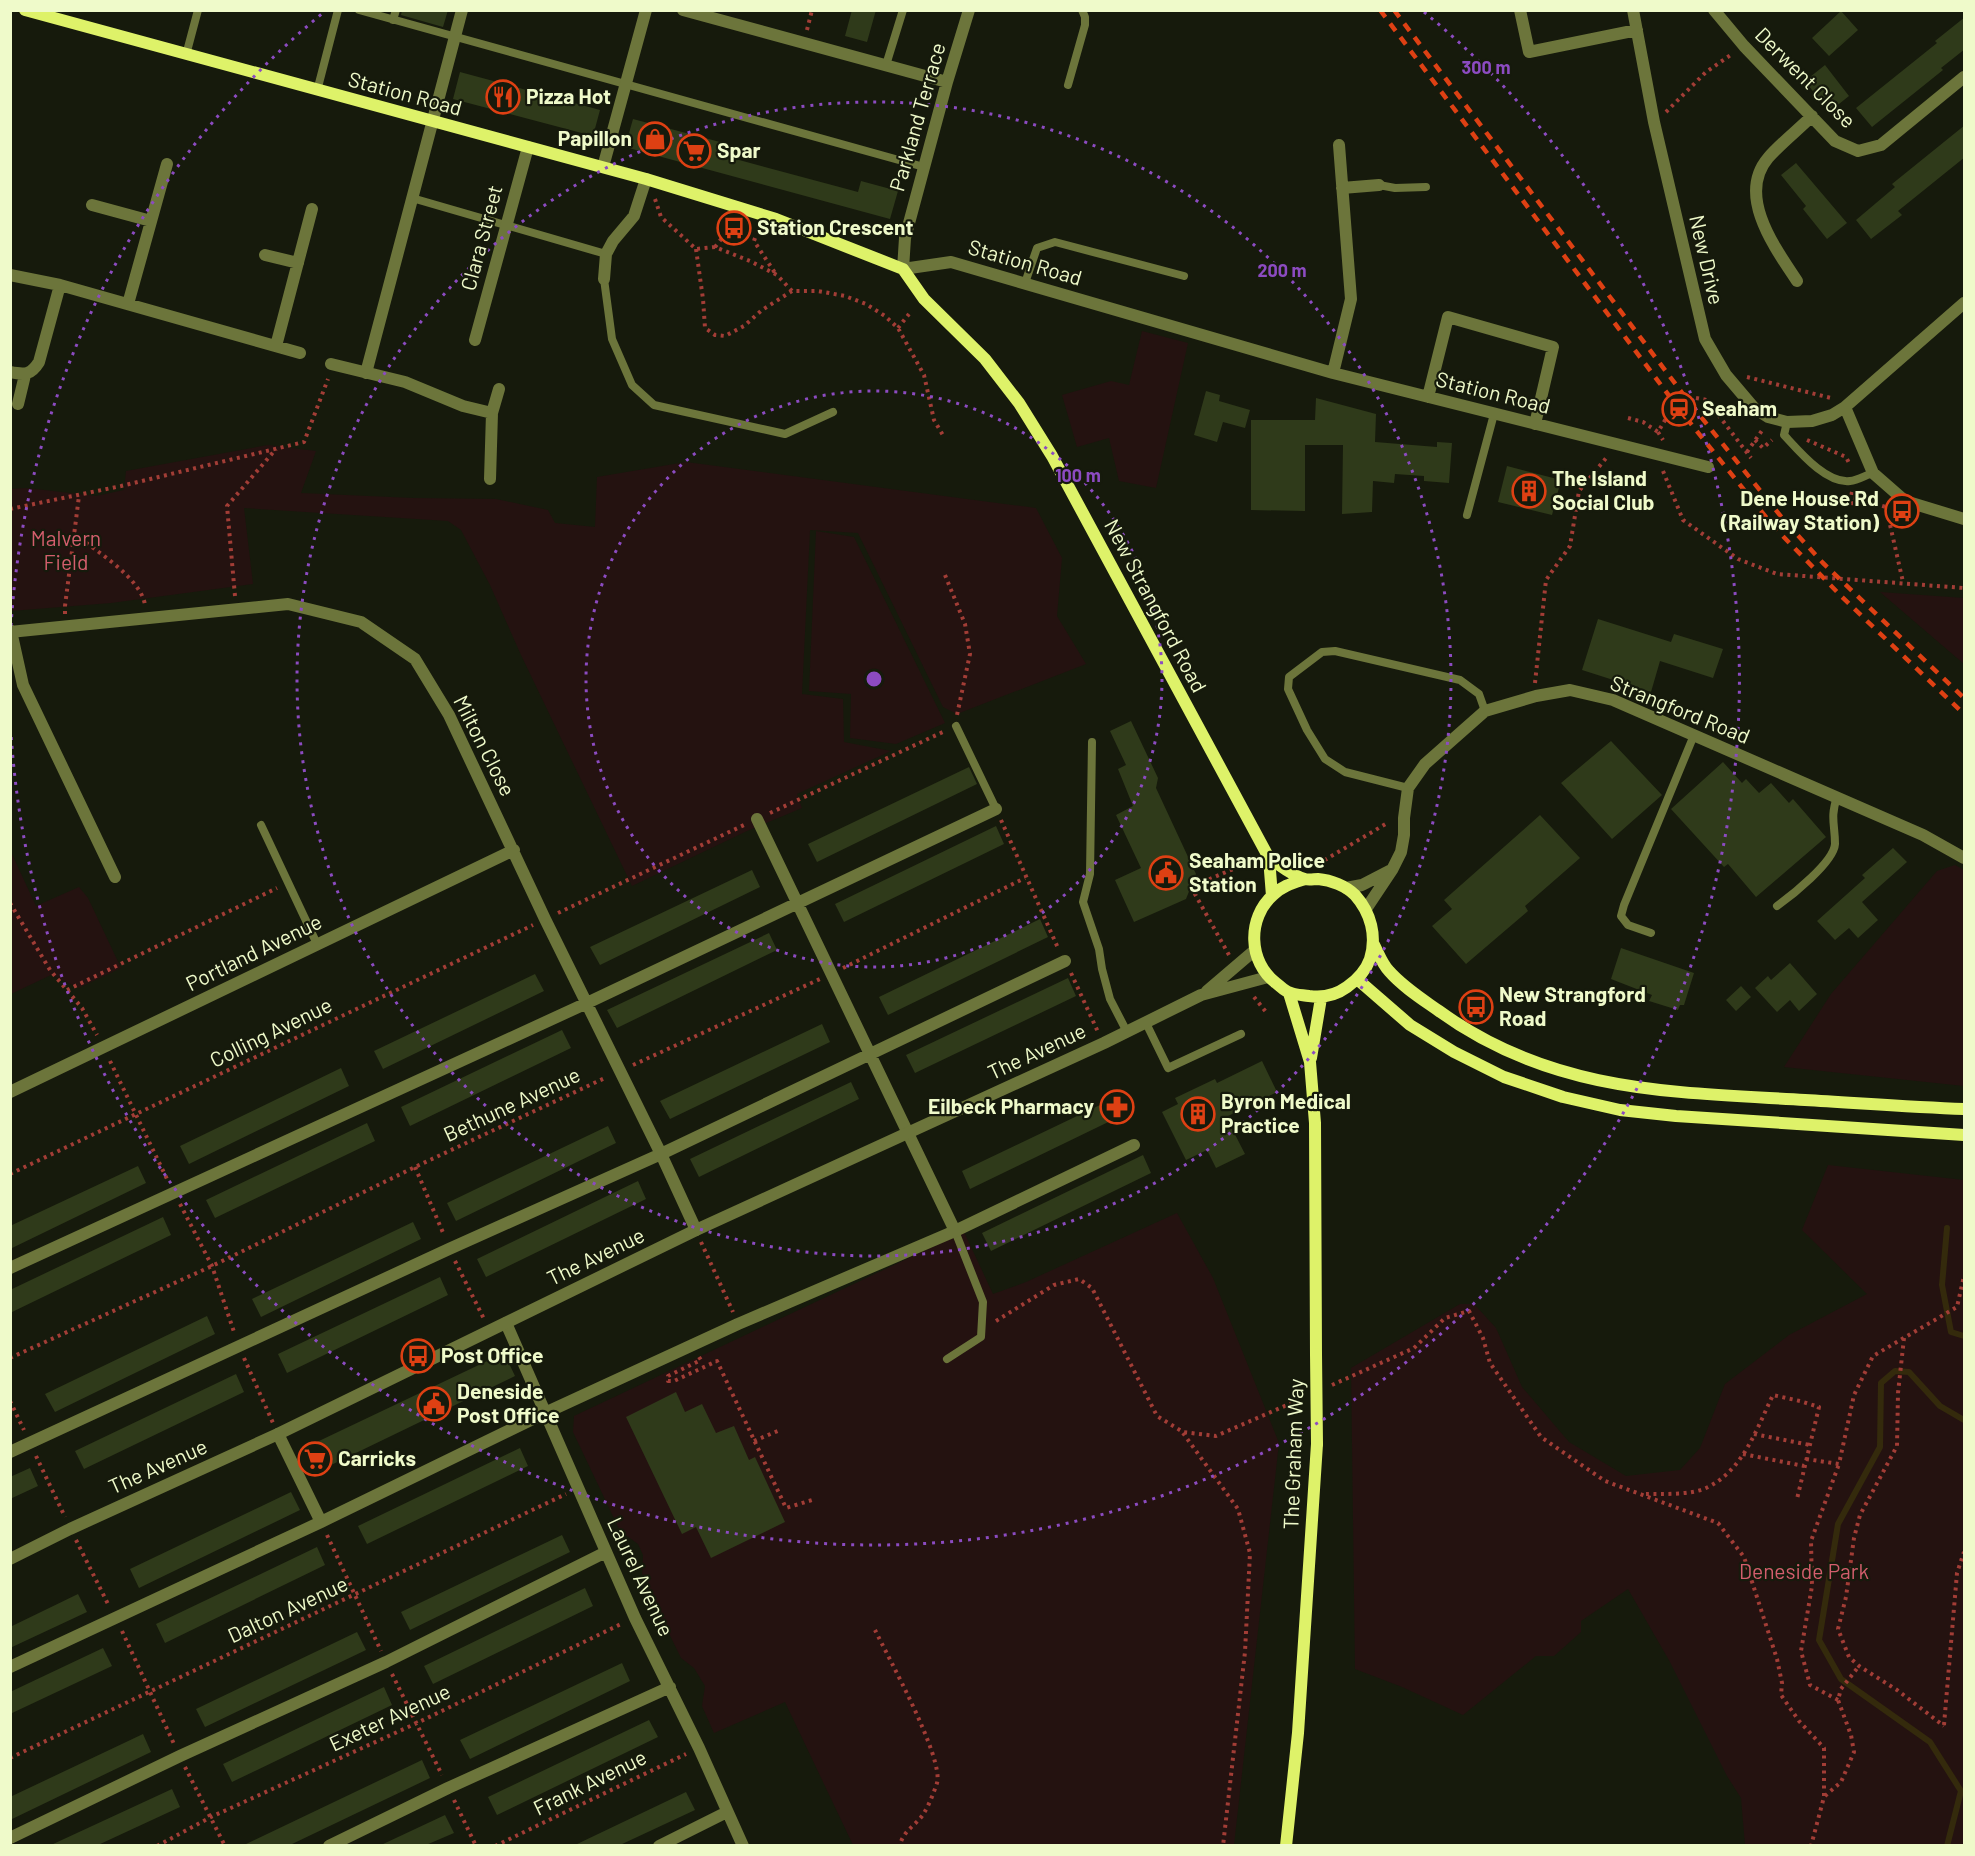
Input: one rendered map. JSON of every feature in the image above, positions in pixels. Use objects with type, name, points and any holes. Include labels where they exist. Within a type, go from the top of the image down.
[{"type":"main road","name":"Station Road","points":[[31,11],[316,91],[646,179],[776,219],[903,269]]},
{"type":"main road","name":"New Strangford Road","points":[[903,269],[924,299],[985,359],[1019,403],[1052,456],[1269,858],[1272,896]]},
{"type":"main road","name":"New Strangford Road","points":[[1269,858],[1290,873],[1308,874]]},
{"type":"main road","points":[[1308,874],[1328,880],[1354,894],[1366,909],[1372,926],[1373,944],[1369,961],[1357,979],[1341,992],[1321,998],[1289,993],[1268,977],[1259,964],[1255,950],[1254,930],[1260,911],[1272,896],[1308,874]]},
{"type":"main road","points":[[1373,944],[1388,970],[1408,989],[1453,1022],[1505,1050],[1536,1063],[1589,1080],[1681,1093],[1965,1109]]},
{"type":"main road","points":[[1357,979],[1410,1025],[1454,1052],[1504,1077],[1563,1097],[1620,1110],[1676,1116],[1965,1135]]},
{"type":"main road","name":"The Graham Way","points":[[1286,1845],[1298,1733],[1317,1444],[1315,1123],[1310,1062],[1289,993]]},
{"type":"main road","name":"The Graham Way","points":[[1310,1062],[1321,998]]},
{"type":"street","points":[[366,373],[462,10]]},
{"type":"street","points":[[603,167],[646,10]]},
{"type":"street","points":[[683,10],[947,82]]},
{"type":"street","name":"Parkland Terrace","points":[[903,269],[905,238],[969,10]]},
{"type":"street","points":[[1520,10],[1529,52],[1637,30]]},
{"type":"street","name":"New Drive","points":[[1633,10],[1654,122],[1705,339],[1731,381],[1754,408],[1768,417],[1786,422],[1812,421],[1832,415],[1845,407],[1965,303]]},
{"type":"street","name":"Derwent Close","points":[[1714,10],[1744,46],[1835,141],[1858,151],[1881,145],[1965,77]]},
{"type":"street","points":[[1797,281],[1775,248],[1759,212],[1756,198],[1757,180],[1767,159],[1812,116]]},
{"type":"street","points":[[1333,373],[1351,299],[1339,145]]},
{"type":"street","name":"Clara Street","points":[[475,340],[528,147]]},
{"type":"street","points":[[128,304],[167,164]]},
{"type":"street","points":[[604,279],[606,254],[634,216],[646,179]]},
{"type":"street","points":[[1342,188],[1379,185]]},
{"type":"street","points":[[92,205],[151,221]]},
{"type":"street","points":[[276,346],[312,209]]},
{"type":"street","points":[[265,255],[298,263]]},
{"type":"street","name":"Station Road","points":[[903,269],[951,262],[1333,373],[1708,467]]},
{"type":"street","points":[[10,274],[60,285],[300,353]]},
{"type":"street","points":[[10,372],[25,375],[34,370],[39,362],[60,285]]},
{"type":"street","points":[[1428,397],[1448,317],[1553,347],[1535,424]]},
{"type":"street","points":[[331,364],[405,382],[463,406],[492,413]]},
{"type":"street","points":[[18,404],[25,375]]},
{"type":"street","points":[[490,479],[492,413],[499,388]]},
{"type":"street","points":[[1845,407],[1873,473],[1905,501],[1965,519]]},
{"type":"street","name":"Milton Close","points":[[11,632],[288,604],[361,622],[415,659],[449,715],[587,1004],[662,1154],[696,1230]]},
{"type":"street","points":[[11,632],[23,685],[115,877]]},
{"type":"street","name":"Strangford Road","points":[[1366,909],[1401,852],[1408,788],[1425,764],[1485,711],[1536,696],[1570,690],[1613,700],[1923,835],[1965,858]]},
{"type":"street","points":[[10,1268],[587,1004],[996,809]]},
{"type":"street","points":[[757,819],[955,1231]]},
{"type":"street","name":"Portland Avenue","points":[[10,1092],[514,850]]},
{"type":"street","points":[[1346,888],[1362,885],[1392,870]]},
{"type":"street","name":"The Avenue","points":[[1201,995],[1255,950]]},
{"type":"street","points":[[10,1452],[449,1249],[662,1154],[1065,961]]},
{"type":"street","name":"The Avenue","points":[[10,1559],[70,1529],[278,1434],[696,1230],[1104,1043],[1201,995],[1268,977]]},
{"type":"street","points":[[10,1666],[321,1521],[545,1413],[738,1324],[955,1231],[1134,1145]]},
{"type":"street","name":"Laurel Avenue","points":[[506,1323],[635,1618],[699,1748],[743,1845]]},
{"type":"street","points":[[278,1434],[321,1521]]},
{"type":"street","points":[[10,1838],[170,1761],[386,1662],[606,1552]]},
{"type":"street","points":[[329,1845],[448,1788],[670,1688]]},
{"type":"street","points":[[659,1845],[727,1812]]},
{"type":"lane","points":[[186,55],[198,10]]},
{"type":"lane","points":[[316,91],[338,10]]},
{"type":"lane","points":[[359,10],[394,15],[455,36],[924,167]]},
{"type":"lane","points":[[727,23],[730,10]]},
{"type":"lane","points":[[886,65],[903,10]]},
{"type":"lane","points":[[1068,85],[1085,25],[1082,10]]},
{"type":"lane","points":[[1379,185],[1395,188],[1426,187]]},
{"type":"lane","points":[[412,198],[606,254]]},
{"type":"lane","points":[[1025,283],[1037,248],[1055,242],[1184,276]]},
{"type":"lane","points":[[604,279],[612,339],[632,385],[654,405],[785,434],[833,412]]},
{"type":"lane","points":[[1467,515],[1494,414]]},
{"type":"lane","points":[[1786,422],[1784,435],[1813,466],[1834,478],[1850,481],[1873,473]]},
{"type":"lane","points":[[1408,788],[1345,772],[1325,759],[1307,730],[1288,689],[1289,677],[1322,652],[1335,651],[1460,680],[1479,694],[1485,711]]},
{"type":"lane","points":[[956,726],[996,809]]},
{"type":"lane","points":[[1652,933],[1628,925],[1621,916],[1694,735]]},
{"type":"lane","points":[[1092,742],[1090,873],[1083,902],[1099,949],[1110,999],[1127,1032]]},
{"type":"lane","points":[[1776,906],[1813,876],[1835,847],[1832,813],[1838,797]]},
{"type":"lane","points":[[261,825],[317,944]]},
{"type":"lane","points":[[1146,1023],[1168,1068],[1242,1034]]},
{"type":"lane","points":[[948,1359],[981,1337],[982,1324],[983,1302],[955,1231]]},
{"type":"path","points":[[1654,122],[1706,72],[1744,46]]},
{"type":"path","points":[[641,193],[655,198],[661,218],[696,249],[705,328],[715,335],[725,336],[744,326],[762,310],[792,291],[818,291],[845,296],[866,304],[898,328],[924,375],[934,420],[944,437]]},
{"type":"path","points":[[715,247],[730,228]]},
{"type":"path","points":[[755,238],[754,241],[777,275],[792,291]]},
{"type":"path","points":[[696,249],[715,247],[777,275]]},
{"type":"path","points":[[898,328],[909,314]]},
{"type":"path","points":[[10,509],[79,496],[304,442],[331,364]]},
{"type":"path","points":[[1731,381],[1739,375],[1831,398]]},
{"type":"path","points":[[1696,398],[1707,400],[1751,458]]},
{"type":"path","points":[[1628,418],[1643,422],[1658,432],[1671,410]]},
{"type":"path","points":[[1747,452],[1764,428]]},
{"type":"path","points":[[1755,440],[1763,448],[1773,439],[1784,435]]},
{"type":"path","points":[[1801,437],[1846,457],[1850,465]]},
{"type":"path","points":[[1536,696],[1535,680],[1546,580],[1570,546],[1579,491],[1608,457],[1611,443]]},
{"type":"path","points":[[236,609],[227,506],[276,448]]},
{"type":"path","points":[[1663,456],[1663,470],[1683,520],[1738,559],[1777,574],[1965,588]]},
{"type":"path","points":[[1862,490],[1876,504]]},
{"type":"path","points":[[66,626],[65,606],[79,496]]},
{"type":"path","points":[[1850,503],[1876,504],[1886,507],[1903,582]]},
{"type":"path","points":[[74,534],[134,582],[144,597],[147,618]]},
{"type":"path","points":[[945,575],[965,624],[970,654],[956,726]]},
{"type":"path","points":[[996,809],[1025,878],[1104,1043]]},
{"type":"path","points":[[1308,874],[1388,822],[1404,818]]},
{"type":"path","points":[[1232,962],[1191,887],[1245,864]]},
{"type":"path","name":"Bethune Avenue","points":[[10,1358],[212,1266],[415,1167],[832,973],[1025,878]]},
{"type":"path","points":[[67,990],[288,883]]},
{"type":"path","points":[[10,903],[51,970],[82,1008],[104,1047],[212,1266]]},
{"type":"path","name":"Colling Avenue","points":[[10,1174],[546,919]]},
{"type":"path","points":[[696,1230],[738,1324]]},
{"type":"path","points":[[1838,1700],[1810,1685],[1801,1651],[1812,1586],[1811,1541],[1839,1464],[1854,1395],[1873,1356],[1957,1307],[1965,1276]]},
{"type":"path","points":[[982,1324],[987,1326],[1054,1285],[1079,1279],[1092,1288],[1157,1416],[1183,1432],[1238,1509],[1250,1553],[1245,1652],[1223,1845]]},
{"type":"path","points":[[1331,1385],[1414,1348],[1445,1318],[1469,1311],[1484,1338],[1490,1363],[1541,1437],[1605,1481],[1718,1523],[1744,1557],[1777,1659],[1782,1683],[1781,1695],[1824,1748],[1824,1797],[1811,1845]]},
{"type":"path","points":[[1904,1338],[1898,1393],[1898,1446],[1860,1515],[1838,1629],[1849,1657],[1858,1667],[1897,1690],[1944,1726],[1957,1573],[1965,1552]]},
{"type":"path","points":[[693,1345],[701,1360],[668,1376],[668,1381],[674,1381],[717,1361],[786,1508],[812,1500]]},
{"type":"path","points":[[1183,1432],[1216,1436],[1310,1395]]},
{"type":"path","points":[[1643,1495],[1705,1489],[1730,1473],[1743,1454],[1773,1395],[1819,1407],[1797,1499]]},
{"type":"path","points":[[754,1441],[780,1430]]},
{"type":"path","points":[[1754,1434],[1810,1445]]},
{"type":"path","points":[[1743,1454],[1804,1466]]},
{"type":"path","points":[[1806,1459],[1839,1464]]},
{"type":"path","name":"Dalton Avenue","points":[[10,1758],[578,1488]]},
{"type":"path","points":[[321,1521],[386,1662],[476,1845]]},
{"type":"path","name":"Exeter Avenue","points":[[157,1845],[635,1618]]},
{"type":"path","points":[[875,1630],[918,1720],[933,1756],[938,1781],[924,1813],[901,1838],[900,1845]]},
{"type":"path","points":[[1824,1797],[1841,1782],[1854,1752],[1851,1735],[1838,1700],[1841,1689],[1858,1667]]},
{"type":"path","name":"Frank Avenue","points":[[495,1845],[699,1748]]},
{"type":"green space","points":[[1142,331],[1188,343],[1156,488],[1119,481],[1109,438],[1077,447],[1062,395],[1111,381],[1129,385]]},
{"type":"green space","name":"Malvern Field","points":[[268,445],[316,451],[301,493],[496,499],[548,510],[555,523],[595,527],[597,477],[686,462],[1036,508],[1062,558],[1057,616],[1086,664],[957,714],[943,707],[858,533],[810,530],[802,694],[843,699],[844,742],[891,751],[797,794],[802,808],[747,831],[632,886],[521,655],[490,585],[461,530],[448,521],[244,508],[253,584],[111,603],[11,611],[11,489],[27,488],[96,496],[124,490],[126,471]]},
{"type":"green space","points":[[816,531],[854,537],[945,723],[896,744],[850,738],[851,694],[809,691]]},
{"type":"green space","points":[[1880,592],[1964,598],[1964,664]]},
{"type":"green space","points":[[11,852],[36,906],[79,887],[88,898],[121,968],[79,988],[51,975],[11,994]]},
{"type":"green space","points":[[1955,865],[1964,870],[1964,1086],[1784,1067],[1831,994],[1937,871]]},
{"type":"green space","name":"Deneside Park","points":[[1828,1165],[1964,1180],[1964,1845],[1745,1845],[1741,1798],[1727,1776],[1670,1662],[1628,1589],[1581,1621],[1581,1632],[1554,1656],[1536,1656],[1463,1715],[1402,1687],[1355,1669],[1351,1368],[1460,1304],[1474,1304],[1496,1328],[1522,1387],[1569,1442],[1626,1476],[1680,1470],[1700,1448],[1725,1384],[1789,1335],[1867,1294],[1802,1230]]},
{"type":"green space","points":[[1177,1213],[1213,1278],[1279,1443],[1234,1845],[853,1845],[785,1702],[714,1733],[702,1706],[705,1686],[694,1668],[681,1658],[642,1578],[643,1555],[638,1544],[620,1531],[573,1432],[574,1416],[964,1232],[993,1294],[1026,1282]]},
{"type":"building","points":[[402,10],[448,10],[443,27],[401,15]]},
{"type":"building","points":[[852,10],[876,10],[867,42],[845,36]]},
{"type":"building","points":[[1841,11],[1858,30],[1829,56],[1812,38]]},
{"type":"building","points":[[1965,17],[1965,49],[1941,68],[1943,70],[1872,127],[1856,108],[1937,43],[1935,41]]},
{"type":"building","points":[[1825,65],[1849,96],[1829,112],[1805,81]]},
{"type":"building","points":[[460,72],[600,110],[593,136],[453,99]]},
{"type":"building","points":[[633,119],[720,142],[717,154],[858,192],[861,181],[898,191],[890,219],[625,147]]},
{"type":"building","points":[[1965,125],[1965,157],[1898,211],[1902,215],[1871,239],[1856,220],[1895,187],[1892,184]]},
{"type":"building","points":[[1796,163],[1847,223],[1827,239],[1803,209],[1806,206],[1781,175]]},
{"type":"building","points":[[1206,391],[1220,395],[1219,401],[1250,410],[1245,428],[1223,422],[1217,442],[1194,435]]},
{"type":"building","points":[[1316,398],[1376,414],[1375,442],[1437,447],[1437,442],[1452,443],[1449,483],[1424,481],[1424,476],[1395,474],[1394,483],[1373,481],[1372,512],[1342,514],[1343,445],[1305,445],[1305,511],[1251,510],[1251,420],[1315,420]]},
{"type":"building","name":"The Island Social Club","points":[[1507,466],[1561,480],[1552,515],[1498,502]]},
{"type":"building","points":[[1598,619],[1671,642],[1674,634],[1723,649],[1713,678],[1660,661],[1651,692],[1582,670]]},
{"type":"building","points":[[1131,721],[1158,778],[1156,788],[1196,874],[1186,899],[1134,922],[1115,880],[1141,868],[1116,815],[1133,806],[1118,769],[1126,765],[1110,731]]},
{"type":"building","points":[[1611,741],[1662,795],[1612,839],[1561,783]]},
{"type":"building","points":[[1723,762],[1742,783],[1746,779],[1759,793],[1771,783],[1789,803],[1793,799],[1826,837],[1756,897],[1728,864],[1724,867],[1671,809]]},
{"type":"building","points":[[969,767],[977,784],[817,862],[808,844]]},
{"type":"building","points":[[1540,815],[1580,858],[1525,906],[1528,911],[1466,964],[1432,926],[1452,909],[1444,900]]},
{"type":"building","points":[[996,826],[1004,844],[844,922],[835,904]]},
{"type":"building","points":[[1893,848],[1907,862],[1862,902],[1878,920],[1858,938],[1849,928],[1835,940],[1817,921],[1865,878],[1862,875]]},
{"type":"building","points":[[752,870],[760,887],[600,965],[590,947]]},
{"type":"building","points":[[1040,919],[1048,937],[888,1015],[879,997]]},
{"type":"building","points":[[769,933],[777,950],[617,1028],[607,1010]]},
{"type":"building","points":[[1621,948],[1694,973],[1684,1005],[1680,1005],[1678,1010],[1649,1001],[1652,995],[1611,979]]},
{"type":"building","points":[[1790,963],[1817,994],[1799,1011],[1790,1000],[1777,1012],[1755,988],[1768,976],[1771,980]]},
{"type":"building","points":[[535,974],[544,991],[383,1069],[374,1051]]},
{"type":"building","points":[[1068,978],[1076,996],[915,1073],[906,1055]]},
{"type":"building","points":[[1741,986],[1751,997],[1736,1011],[1726,1000]]},
{"type":"building","points":[[822,1024],[830,1042],[670,1119],[660,1101]]},
{"type":"building","points":[[562,1030],[571,1048],[410,1126],[401,1107]]},
{"type":"building","name":"Byron Medical Practice","points":[[1262,1061],[1277,1092],[1226,1117],[1245,1154],[1216,1168],[1207,1150],[1186,1160],[1162,1112],[1178,1104],[1175,1098],[1215,1079],[1217,1083]]},
{"type":"building","points":[[341,1068],[349,1086],[189,1164],[180,1146]]},
{"type":"building","points":[[851,1082],[859,1099],[699,1177],[690,1159]]},
{"type":"building","points":[[1123,1094],[1131,1111],[970,1189],[962,1171]]},
{"type":"building","points":[[367,1123],[375,1141],[215,1218],[206,1200]]},
{"type":"building","points":[[608,1126],[616,1143],[456,1221],[447,1203]]},
{"type":"building","points":[[1143,1155],[1151,1173],[991,1251],[982,1233]]},
{"type":"building","points":[[138,1166],[146,1183],[10,1249],[10,1226]]},
{"type":"building","points":[[638,1181],[646,1199],[486,1277],[477,1259]]},
{"type":"building","points":[[163,1217],[171,1235],[10,1313],[10,1290]]},
{"type":"building","points":[[413,1222],[421,1239],[261,1317],[252,1299]]},
{"type":"building","points":[[440,1277],[448,1295],[287,1373],[278,1354]]},
{"type":"building","points":[[207,1316],[215,1334],[55,1412],[45,1394]]},
{"type":"building","points":[[504,1353],[515,1376],[312,1476],[300,1450]]},
{"type":"building","points":[[236,1374],[244,1392],[84,1469],[75,1451]]},
{"type":"building","points":[[676,1392],[685,1412],[702,1404],[716,1433],[734,1426],[749,1460],[755,1457],[785,1522],[711,1558],[696,1527],[682,1534],[626,1417]]},
{"type":"building","points":[[520,1448],[528,1466],[367,1544],[358,1526]]},
{"type":"building","points":[[30,1468],[38,1486],[10,1499],[10,1477]]},
{"type":"building","points":[[291,1492],[300,1510],[139,1588],[130,1569]]},
{"type":"building","points":[[562,1535],[570,1552],[410,1630],[401,1612]]},
{"type":"building","points":[[317,1547],[325,1565],[165,1643],[156,1624]]},
{"type":"building","points":[[585,1588],[593,1606],[433,1684],[424,1666]]},
{"type":"building","points":[[78,1594],[87,1612],[10,1648],[10,1627]]},
{"type":"building","points":[[357,1632],[366,1650],[205,1727],[196,1709]]},
{"type":"building","points":[[103,1648],[112,1666],[10,1714],[10,1692]]},
{"type":"building","points":[[622,1663],[630,1681],[470,1759],[460,1740]]},
{"type":"building","points":[[384,1687],[392,1705],[232,1782],[223,1764]]},
{"type":"building","points":[[649,1720],[658,1737],[497,1815],[488,1797]]},
{"type":"building","points":[[143,1734],[151,1752],[10,1820],[10,1797]]},
{"type":"building","points":[[422,1760],[430,1778],[290,1845],[244,1845]]},
{"type":"building","points":[[172,1789],[180,1807],[98,1845],[51,1845]]},
{"type":"building","points":[[686,1792],[695,1810],[620,1845],[575,1845]]},
{"type":"building","points":[[445,1815],[454,1833],[426,1845],[381,1845]]},
{"type":"waterway","points":[[1947,1228],[1942,1285],[1951,1332],[1964,1336]]},
{"type":"waterway","points":[[1947,1846],[1961,1791],[1930,1742],[1841,1679],[1819,1640],[1838,1524],[1880,1447],[1881,1383],[1895,1371],[1909,1372],[1940,1406],[1964,1420]]},
{"type":"railway","points":[[1380,10],[1679,409],[1774,527],[1842,597],[1964,714]]},
{"type":"railway","points":[[1394,10],[1689,402],[1783,519],[1823,563],[1964,698]]},
{"type":"place","name":"Pizza Hot","points":[[503,97]]},
{"type":"place","name":"Papillon","points":[[655,139]]},
{"type":"place","name":"Spar","points":[[694,151]]},
{"type":"place","name":"Station Crescent","points":[[734,228]]},
{"type":"place","name":"Seaham","points":[[1679,409]]},
{"type":"place","name":"The Island Social Club","points":[[1529,491]]},
{"type":"place","name":"Dene House Rd (Railway Station)","points":[[1902,511]]},
{"type":"place","name":"Seaham Police Station","points":[[1166,873]]},
{"type":"place","name":"New Strangford Road","points":[[1476,1007]]},
{"type":"place","name":"Eilbeck Pharmacy","points":[[1117,1107]]},
{"type":"place","name":"Byron Medical Practice","points":[[1198,1114]]},
{"type":"place","name":"Post Office","points":[[418,1356]]},
{"type":"place","name":"Deneside Post Office","points":[[434,1404]]},
{"type":"place","name":"Carricks","points":[[315,1459]]}]
